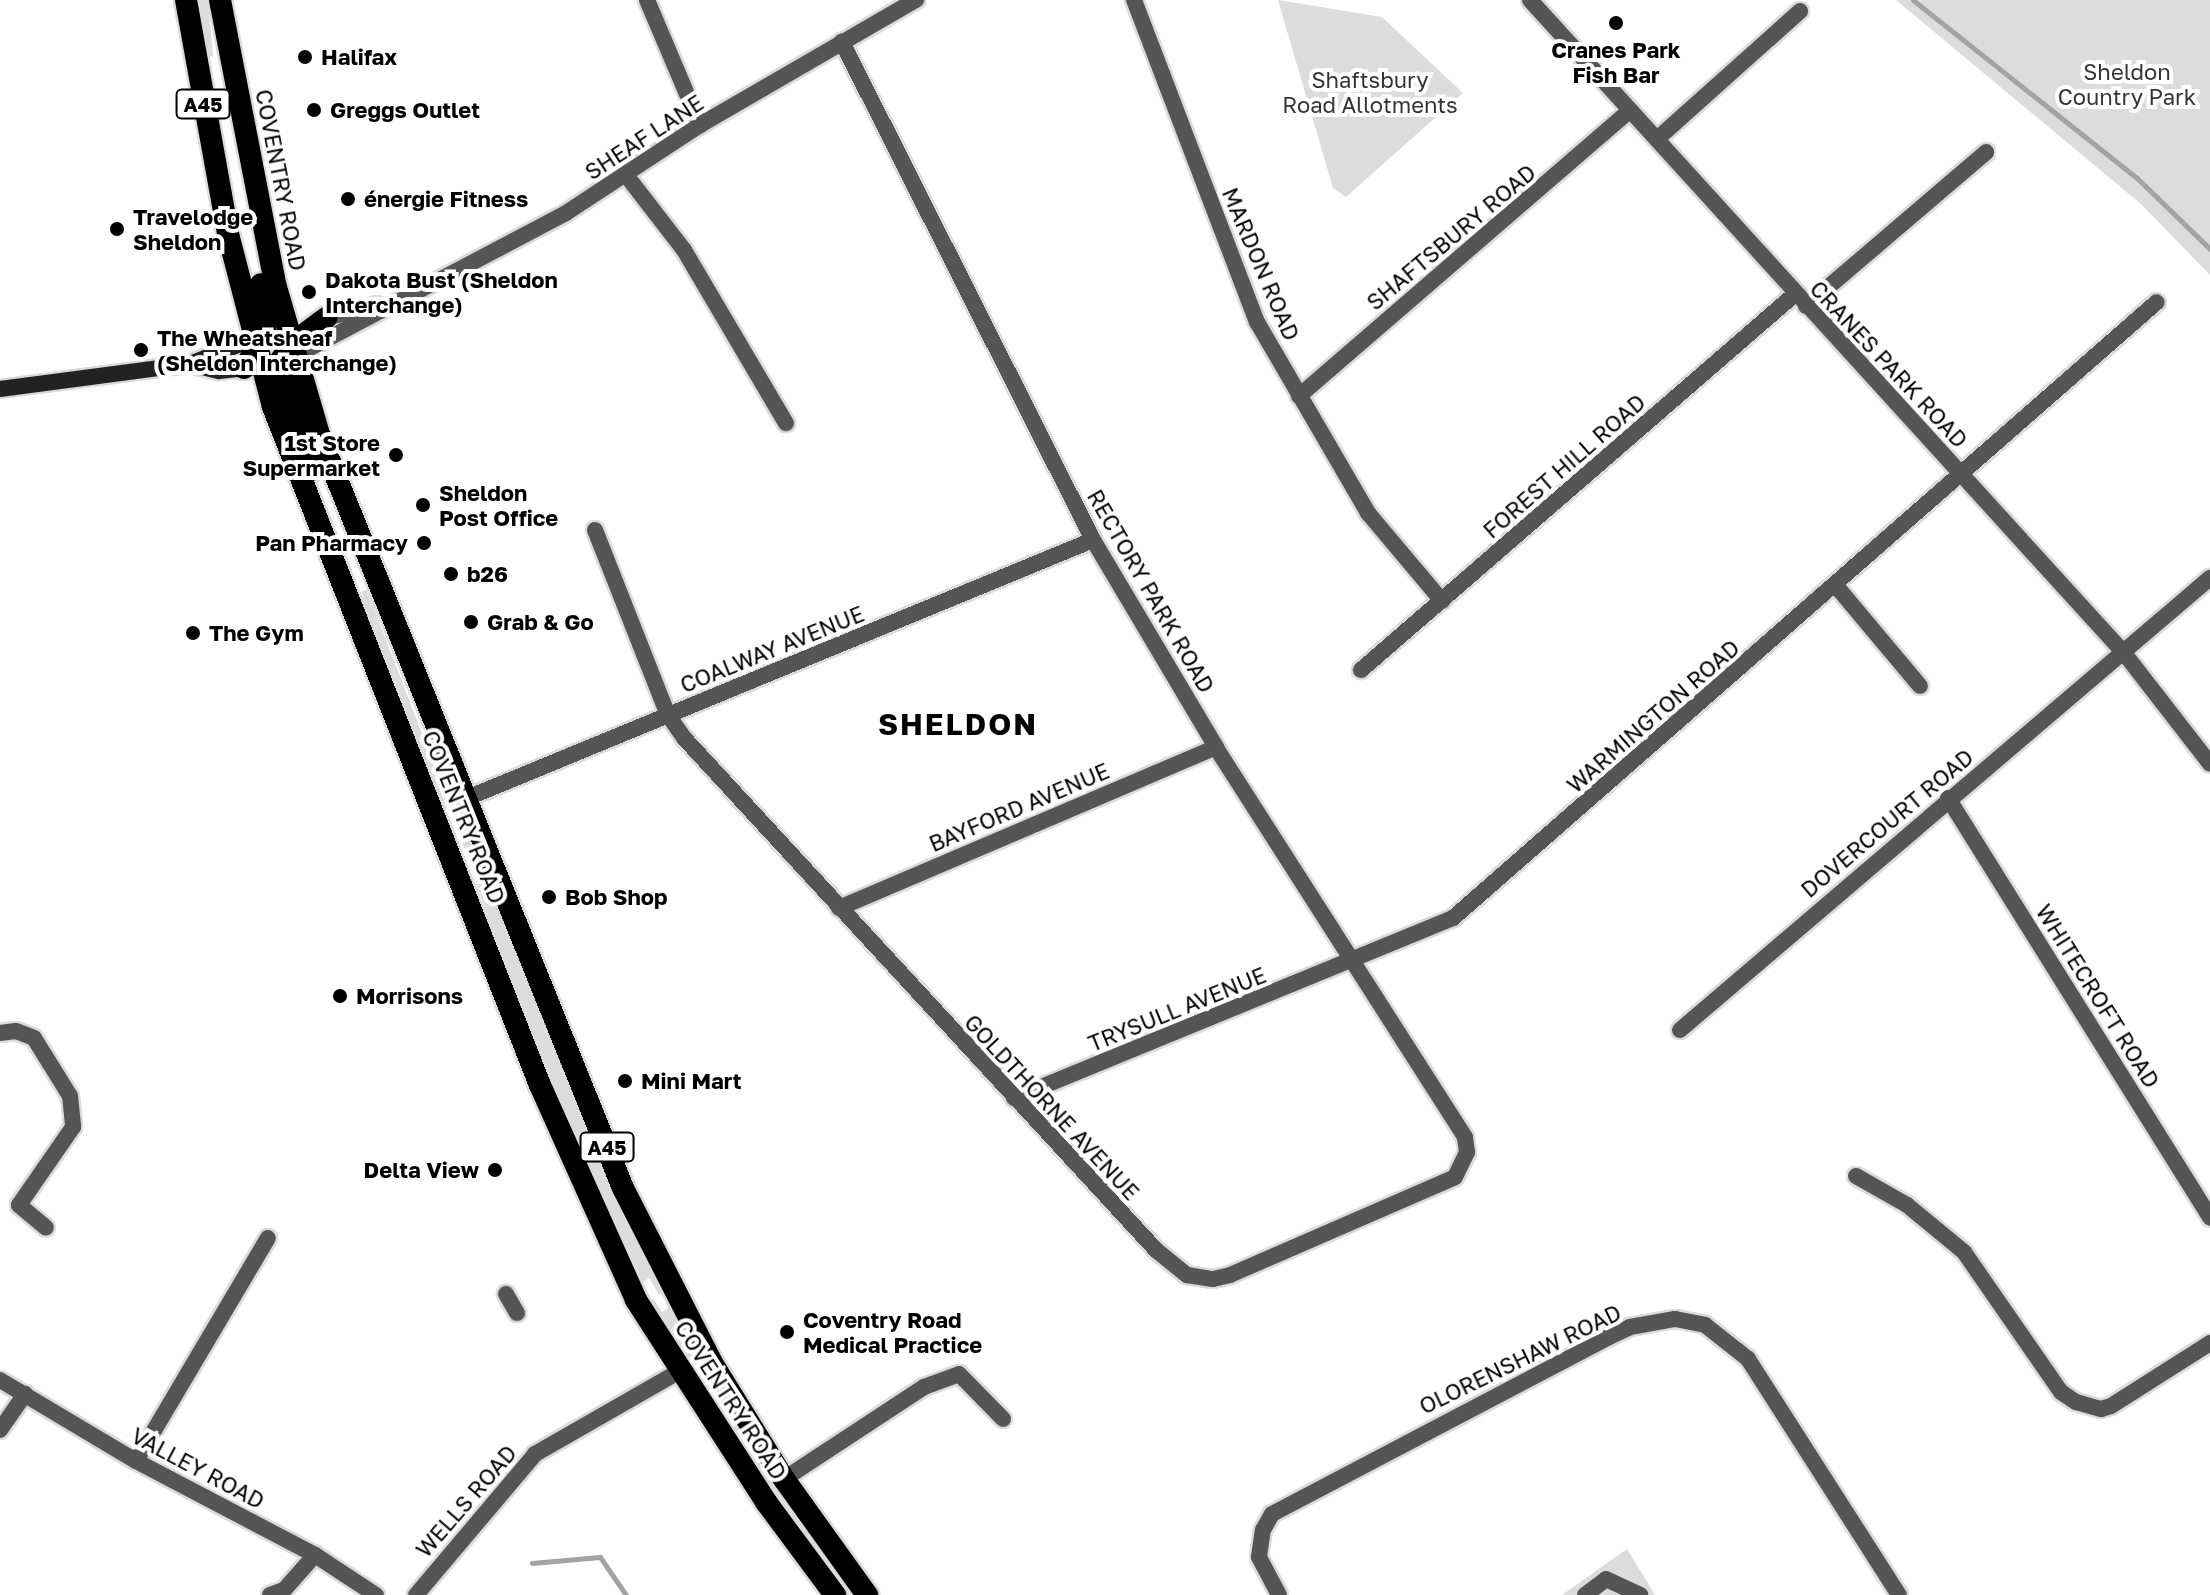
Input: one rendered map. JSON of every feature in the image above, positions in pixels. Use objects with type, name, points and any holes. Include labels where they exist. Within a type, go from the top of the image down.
[{"type":"highway","name":"COVENTRY ROAD","points":[[186,0],[308,505],[346,597],[453,810],[623,1188],[707,1354],[784,1479],[866,1591]]},
{"type":"highway","name":"A45","points":[[220,0],[228,50],[227,104],[271,349]]},
{"type":"highway","points":[[271,349],[331,327]]},
{"type":"highway","name":"COVENTRY ROAD","points":[[271,349],[347,506],[356,560],[453,810],[468,896],[604,1236],[680,1371],[835,1595]]},
{"type":"main road","points":[[0,389],[190,364],[212,354],[271,349]]},
{"type":"main road","points":[[190,364],[219,371],[271,349]]},
{"type":"street","points":[[647,0],[700,125]]},
{"type":"street","name":"SHEAF LANE","points":[[331,327],[512,243],[626,175],[700,125],[916,0]]},
{"type":"street","name":"MARDON ROAD","points":[[1134,0],[1257,322],[1368,513],[1442,601]]},
{"type":"street","name":"CRANES PARK ROAD","points":[[1530,0],[2124,653],[2210,764]]},
{"type":"street","points":[[1657,139],[1800,11]]},
{"type":"street","name":"RECTORY PARK ROAD","points":[[842,42],[1093,540],[1216,747],[1356,961],[1465,1137]]},
{"type":"street","name":"SHAFTSBURY ROAD","points":[[1299,396],[1630,110]]},
{"type":"street","name":"FOREST HILL ROAD","points":[[1361,670],[1800,300],[1986,152]]},
{"type":"street","points":[[626,175],[684,250],[786,423]]},
{"type":"street","name":"WARMINGTON ROAD","points":[[1356,961],[1453,918],[1963,477],[2157,302]]},
{"type":"street","points":[[595,530],[668,715]]},
{"type":"street","name":"COALWAY AVENUE","points":[[453,810],[668,715],[1093,540]]},
{"type":"street","name":"DOVERCOURT ROAD","points":[[1680,1030],[1948,798],[2210,578]]},
{"type":"street","points":[[1837,587],[1920,686]]},
{"type":"street","name":"GOLDTHORNE AVENUE","points":[[668,715],[839,908],[1156,1250],[1198,1279],[1230,1275],[1447,1184],[1464,1164],[1465,1137]]},
{"type":"street","name":"BAYFORD AVENUE","points":[[839,908],[1216,747]]},
{"type":"street","name":"WHITECROFT ROAD","points":[[1948,798],[2210,1218]]},
{"type":"street","name":"TRYSULL AVENUE","points":[[1014,1098],[1356,961]]},
{"type":"street","points":[[0,1033],[16,1031],[34,1038],[70,1096],[73,1127],[19,1205],[46,1228]]},
{"type":"street","points":[[1856,1176],[1907,1205],[1964,1252],[2061,1392],[2076,1402],[2101,1409],[2111,1406],[2210,1343]]},
{"type":"street","points":[[136,1461],[268,1238]]},
{"type":"street","points":[[506,1294],[517,1313]]},
{"type":"street","name":"OLORENSHAW ROAD","points":[[1279,1595],[1259,1557],[1263,1530],[1272,1514],[1609,1337],[1630,1327],[1675,1319],[1705,1325],[1748,1359],[1899,1595]]},
{"type":"street","name":"WELLS ROAD","points":[[416,1595],[535,1454],[680,1371]]},
{"type":"street","points":[[784,1479],[924,1387],[959,1374],[1003,1419]]},
{"type":"street","name":"VALLEY ROAD","points":[[0,1380],[136,1461],[315,1555],[376,1595]]},
{"type":"street","points":[[0,1430],[25,1394]]},
{"type":"street","points":[[270,1595],[284,1590],[315,1555]]},
{"type":"street","points":[[1585,1595],[1606,1579],[1641,1595]]},
{"type":"green space","points":[[195,0],[208,0],[213,56],[203,58]]},
{"type":"green space","name":"Shaftsbury Road Allotments","points":[[1278,0],[1382,17],[1463,93],[1346,197],[1333,188]]},
{"type":"green space","name":"Sheldon Country Park","points":[[1896,0],[2210,0],[2210,275],[2141,204]]},
{"type":"green space","points":[[367,590],[449,804],[443,814],[367,625],[362,591]]},
{"type":"green space","points":[[460,812],[615,1194],[664,1292],[659,1295],[649,1278],[640,1284],[633,1277],[520,1009],[463,844]]},
{"type":"green space","points":[[653,1299],[662,1312],[670,1307],[777,1486],[768,1492],[648,1302]]},
{"type":"green space","points":[[1627,1549],[1655,1595],[1562,1595]]},
{"type":"waterway","points":[[1913,0],[2137,178],[2210,249]]},
{"type":"waterway","points":[[532,1563],[600,1557],[626,1595]]},
{"type":"place","name":"Cranes Park Fish Bar","points":[[1616,23]]},
{"type":"place","name":"Halifax","points":[[305,57]]},
{"type":"place","name":"Greggs Outlet","points":[[314,110]]},
{"type":"place","name":"énergie Fitness","points":[[348,199]]},
{"type":"place","name":"Travelodge Sheldon","points":[[117,229]]},
{"type":"place","name":"Dakota Bust (Sheldon Interchange)","points":[[309,292]]},
{"type":"place","name":"The Wheatsheaf (Sheldon Interchange)","points":[[141,350]]},
{"type":"place","name":"1st Store Supermarket","points":[[396,455]]},
{"type":"place","name":"Sheldon Post Office","points":[[423,505]]},
{"type":"place","name":"Pan Pharmacy","points":[[424,543]]},
{"type":"place","name":"b26","points":[[451,574]]},
{"type":"place","name":"Grab & Go","points":[[471,622]]},
{"type":"place","name":"The Gym","points":[[193,633]]},
{"type":"place","name":"Bob Shop","points":[[549,897]]},
{"type":"place","name":"Morrisons","points":[[340,996]]},
{"type":"place","name":"Mini Mart","points":[[625,1081]]},
{"type":"place","name":"Delta View","points":[[495,1170]]},
{"type":"place","name":"Coventry Road Medical Practice","points":[[787,1332]]},
{"type":"district","name":"SHELDON","points":[[958,724]]}]
